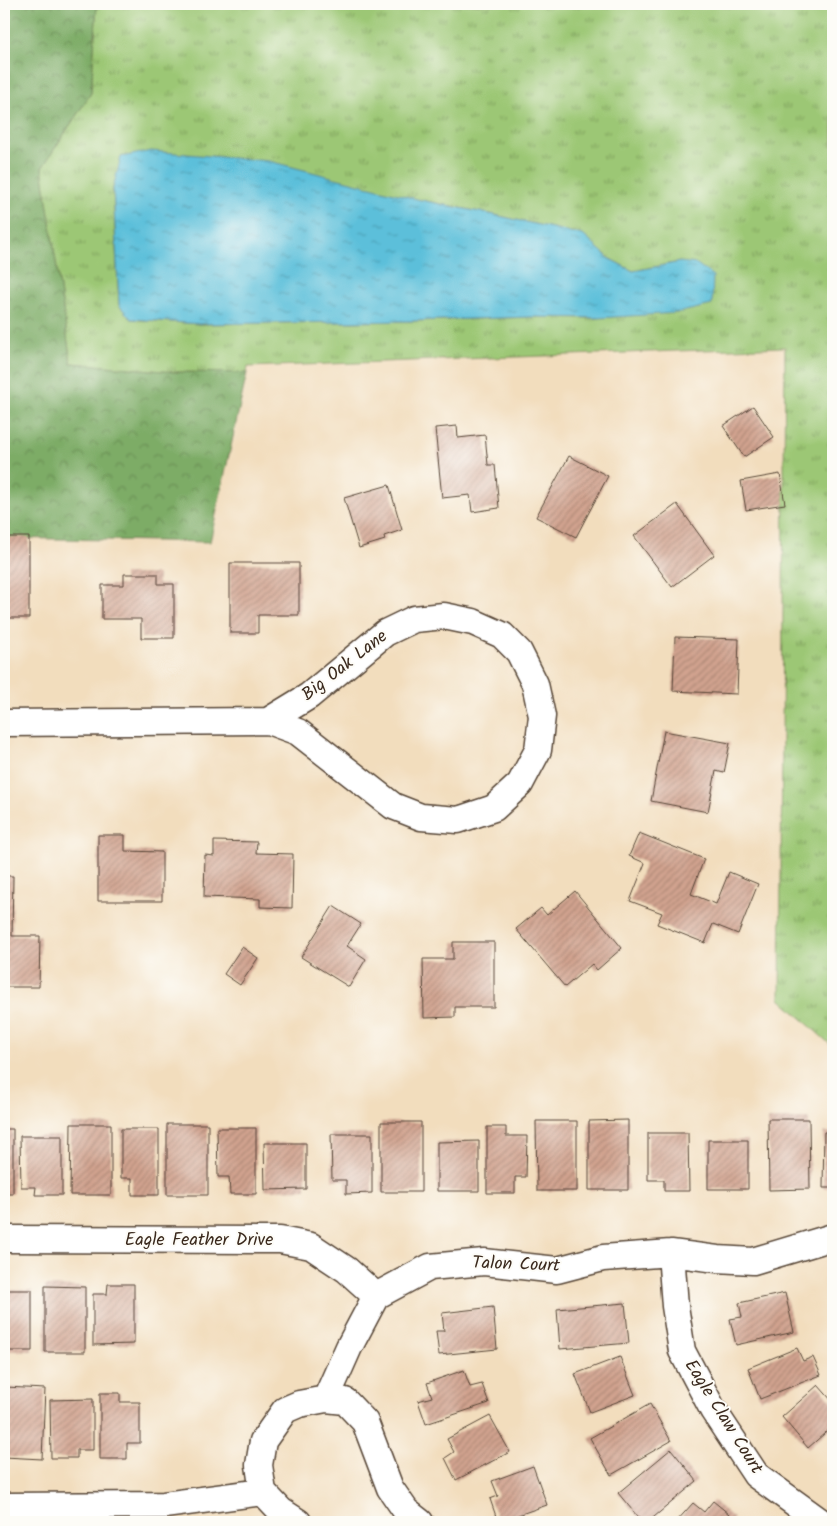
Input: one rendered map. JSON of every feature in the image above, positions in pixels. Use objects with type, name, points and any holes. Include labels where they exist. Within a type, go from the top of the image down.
[{"type":"street","name":"Big Oak Lane","points":[[4,723],[268,721],[298,732],[393,806],[421,817],[458,820],[494,808],[520,784],[538,750],[542,716],[535,684],[519,652],[502,635],[473,622],[444,616],[414,619],[385,633],[309,696],[268,721]]},
{"type":"street","name":"Talon Court","points":[[376,1296],[430,1267],[484,1262],[557,1270],[603,1258],[672,1253],[717,1259],[753,1261],[833,1237]]},
{"type":"street","name":"Eagle Feather Drive","points":[[4,1239],[280,1240],[310,1246],[347,1270],[376,1296]]},
{"type":"street","name":"Eagle Claw Court","points":[[672,1253],[675,1306],[682,1352],[709,1401],[756,1476],[821,1522]]},
{"type":"street","points":[[326,1399],[348,1347],[376,1296]]},
{"type":"street","points":[[298,1522],[281,1511],[263,1492],[259,1465],[264,1441],[285,1410],[299,1404],[326,1399],[345,1401],[365,1422],[390,1488],[406,1511],[420,1522]]},
{"type":"street","points":[[4,1506],[164,1505],[263,1492]]},
{"type":"green space","points":[[4,4],[97,4],[91,93],[42,168],[71,363],[174,372],[247,373],[210,542],[4,538]]},
{"type":"green space","points":[[97,4],[833,4],[833,1047],[780,999],[785,347],[248,367],[247,373],[174,372],[71,363],[42,168],[91,93]],"holes":[[[113,188],[421,200],[582,235],[610,259],[633,271],[680,262],[599,318],[531,317],[414,321],[199,324],[131,319],[119,305]]]},
{"type":"water","points":[[151,151],[269,161],[421,200],[583,235],[610,259],[633,271],[680,262],[697,264],[713,276],[712,305],[677,313],[599,318],[531,317],[414,321],[199,324],[131,319],[119,305],[113,188],[121,157]]},
{"type":"building","points":[[753,406],[774,437],[744,457],[723,426]]},
{"type":"building","points":[[457,426],[458,438],[485,435],[488,465],[495,465],[499,508],[472,512],[470,495],[442,498],[435,428]]},
{"type":"building","points":[[569,456],[608,476],[576,537],[536,517]]},
{"type":"building","points":[[780,474],[785,504],[746,510],[741,481]]},
{"type":"building","points":[[389,485],[402,530],[384,536],[385,540],[359,548],[344,498]]},
{"type":"building","points":[[677,504],[714,555],[672,587],[634,536]]},
{"type":"building","points":[[4,537],[29,537],[29,618],[4,618]]},
{"type":"building","points":[[230,563],[299,563],[299,615],[258,615],[258,633],[230,633]]},
{"type":"building","points":[[124,574],[158,574],[158,584],[174,584],[174,638],[141,638],[141,619],[102,619],[102,585],[124,585]]},
{"type":"building","points":[[675,637],[739,639],[737,694],[673,691]]},
{"type":"building","points":[[664,731],[730,743],[724,773],[716,771],[708,812],[651,801]]},
{"type":"building","points":[[639,833],[704,859],[691,894],[716,904],[729,872],[758,884],[738,934],[713,924],[705,943],[657,924],[662,913],[630,901],[645,863],[629,856]]},
{"type":"building","points":[[98,835],[125,835],[125,851],[162,852],[162,901],[98,901]]},
{"type":"building","points":[[214,841],[257,842],[256,853],[293,854],[292,908],[260,907],[260,899],[204,897],[205,855],[214,856]]},
{"type":"building","points":[[4,876],[13,876],[12,936],[40,936],[39,987],[4,987]]},
{"type":"building","points":[[575,891],[622,948],[597,970],[592,964],[565,987],[516,929],[541,908],[547,915]]},
{"type":"building","points":[[333,906],[361,924],[347,946],[366,959],[349,987],[301,957]]},
{"type":"building","points":[[453,942],[494,942],[494,1007],[455,1007],[455,1017],[424,1018],[423,959],[453,959]]},
{"type":"building","points":[[242,947],[258,958],[240,985],[224,974]]},
{"type":"building","points":[[768,1119],[809,1119],[810,1189],[769,1190]]},
{"type":"building","points":[[628,1120],[628,1190],[589,1190],[589,1121]]},
{"type":"building","points":[[536,1121],[577,1121],[577,1191],[537,1191]]},
{"type":"building","points":[[381,1122],[421,1122],[421,1192],[381,1192]]},
{"type":"building","points":[[71,1124],[111,1124],[111,1195],[70,1195]]},
{"type":"building","points":[[167,1124],[208,1124],[208,1195],[167,1195]]},
{"type":"building","points":[[487,1127],[506,1127],[506,1136],[527,1136],[526,1177],[515,1177],[515,1193],[487,1193]]},
{"type":"building","points":[[217,1128],[256,1128],[256,1194],[230,1194],[229,1177],[218,1177]]},
{"type":"building","points":[[4,1129],[13,1129],[13,1194],[4,1194]]},
{"type":"building","points":[[121,1129],[159,1129],[159,1195],[132,1195],[132,1178],[121,1178]]},
{"type":"building","points":[[824,1132],[833,1132],[833,1188],[823,1188]]},
{"type":"building","points":[[648,1133],[688,1133],[689,1191],[664,1191],[664,1180],[648,1180]]},
{"type":"building","points":[[331,1134],[372,1134],[372,1193],[346,1194],[346,1180],[332,1180]]},
{"type":"building","points":[[20,1136],[62,1136],[62,1195],[35,1195],[36,1187],[21,1187]]},
{"type":"building","points":[[708,1140],[748,1140],[748,1189],[708,1189]]},
{"type":"building","points":[[479,1141],[479,1191],[437,1191],[437,1142]]},
{"type":"building","points":[[264,1143],[306,1143],[306,1189],[265,1190]]},
{"type":"building","points":[[108,1284],[134,1284],[134,1344],[93,1345],[93,1294],[107,1294]]},
{"type":"building","points":[[45,1286],[85,1287],[85,1352],[45,1352]]},
{"type":"building","points":[[4,1290],[32,1290],[32,1351],[4,1351]]},
{"type":"building","points":[[785,1293],[794,1332],[736,1345],[730,1319],[742,1317],[739,1303]]},
{"type":"building","points":[[625,1303],[629,1343],[560,1349],[557,1309]]},
{"type":"building","points":[[493,1307],[497,1349],[439,1355],[436,1331],[444,1331],[442,1313]]},
{"type":"building","points":[[797,1348],[803,1361],[813,1357],[821,1375],[760,1399],[748,1368]]},
{"type":"building","points":[[620,1357],[635,1395],[590,1412],[575,1374]]},
{"type":"building","points":[[464,1370],[470,1387],[482,1384],[489,1403],[426,1424],[418,1401],[432,1397],[427,1383]]},
{"type":"building","points":[[818,1385],[833,1402],[833,1426],[808,1448],[782,1417]]},
{"type":"building","points":[[5,1387],[45,1389],[42,1459],[4,1457]]},
{"type":"building","points":[[100,1393],[120,1393],[120,1402],[140,1402],[140,1443],[127,1443],[127,1459],[100,1459]]},
{"type":"building","points":[[93,1399],[93,1450],[77,1450],[77,1458],[51,1458],[50,1400]]},
{"type":"building","points":[[650,1404],[671,1441],[611,1475],[590,1438]]},
{"type":"building","points":[[490,1416],[510,1452],[456,1480],[445,1458],[454,1452],[447,1439]]},
{"type":"building","points":[[671,1449],[697,1481],[648,1522],[642,1522],[618,1493]]},
{"type":"building","points":[[533,1466],[547,1505],[498,1522],[490,1499],[498,1496],[492,1481]]},
{"type":"building","points":[[713,1501],[734,1518],[730,1522],[676,1522],[693,1503],[704,1512]]}]
